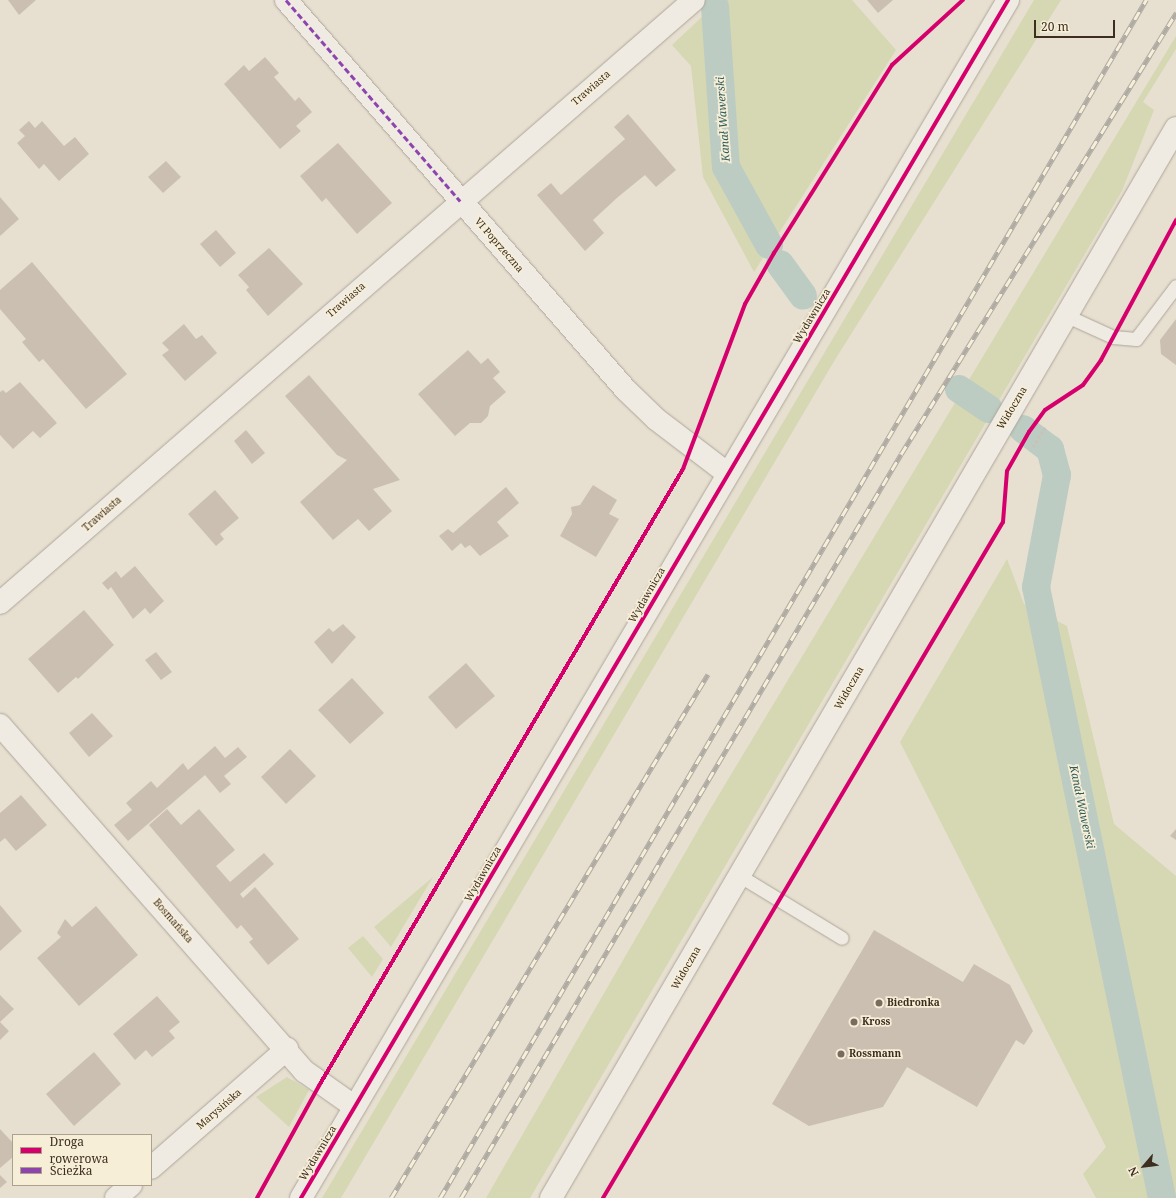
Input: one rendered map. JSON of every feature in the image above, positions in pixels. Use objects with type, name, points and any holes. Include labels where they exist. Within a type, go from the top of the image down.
[{"type":"main road","name":"VI Poprzeczna","points":[[286,0],[626,390],[656,419],[728,473]]},
{"type":"main road","name":"Trawiasta","points":[[0,603],[460,201],[694,0]]},
{"type":"main road","name":"Wydawnicza","points":[[301,1198],[1008,0]]},
{"type":"main road","name":"Widoczna","points":[[551,1198],[1148,179],[1176,128]]},
{"type":"main road","name":"Widoczna","points":[[1148,179],[1176,140]]},
{"type":"main road","name":"Bosmańska","points":[[0,725],[287,1050],[320,1084],[355,1107]]},
{"type":"main road","name":"Marysińska","points":[[152,1167],[287,1050]]},
{"type":"main road","points":[[116,1198],[130,1186]]},
{"type":"lane","points":[[1067,316],[1113,337],[1136,339],[1176,286]]},
{"type":"lane","points":[[740,876],[842,938]]},
{"type":"path","points":[[1033,447],[1044,427]]},
{"type":"green space","points":[[720,0],[852,0],[896,50],[754,272],[703,177],[691,66],[672,45]]},
{"type":"green space","points":[[1034,0],[1061,0],[833,363],[341,1198],[322,1198]]},
{"type":"green space","points":[[1176,36],[1176,49],[1143,102],[1154,110],[1122,191],[530,1198],[486,1198],[709,811]]},
{"type":"green space","points":[[1007,559],[1024,604],[1067,626],[1114,824],[1176,876],[1176,1198],[1096,1198],[1083,1174],[1106,1147],[900,742]]},
{"type":"green space","points":[[433,877],[391,947],[374,927]]},
{"type":"green space","points":[[363,936],[383,959],[372,977],[348,948]]},
{"type":"green space","points":[[287,1077],[309,1090],[289,1127],[256,1097]]},
{"type":"building","points":[[8,0],[36,0],[19,15]]},
{"type":"building","points":[[867,0],[893,0],[878,13]]},
{"type":"building","points":[[265,57],[279,73],[274,77],[295,101],[299,97],[312,112],[296,126],[301,131],[280,149],[224,84],[244,65],[249,71]]},
{"type":"building","points":[[628,114],[676,170],[656,187],[645,175],[618,197],[593,220],[604,233],[585,251],[537,195],[551,183],[561,195],[625,139],[614,127]]},
{"type":"building","points":[[29,121],[35,128],[42,121],[64,146],[75,137],[89,154],[59,181],[44,164],[39,169],[17,143],[25,136],[19,130]]},
{"type":"building","points":[[338,143],[392,203],[357,234],[326,198],[322,202],[300,176]]},
{"type":"building","points":[[166,161],[181,177],[163,193],[148,177]]},
{"type":"building","points":[[0,197],[19,219],[0,236]]},
{"type":"building","points":[[216,230],[236,253],[220,267],[200,244]]},
{"type":"building","points":[[269,248],[303,284],[268,316],[246,290],[249,287],[238,275]]},
{"type":"building","points":[[32,262],[127,374],[86,409],[43,359],[39,362],[22,342],[26,339],[0,309],[0,290]]},
{"type":"building","points":[[1176,319],[1176,365],[1161,354],[1160,340]]},
{"type":"building","points":[[184,324],[196,339],[202,335],[217,353],[185,381],[162,355],[169,350],[162,343]]},
{"type":"building","points":[[468,350],[481,364],[488,358],[500,372],[493,378],[506,392],[490,406],[488,416],[481,423],[470,423],[455,436],[418,394]]},
{"type":"building","points":[[309,375],[400,480],[373,489],[392,511],[369,531],[358,519],[333,540],[300,502],[347,460],[337,455],[285,396]]},
{"type":"building","points":[[20,382],[57,423],[40,438],[33,431],[13,449],[0,435],[0,392],[3,390],[6,393]]},
{"type":"building","points":[[246,430],[265,453],[252,464],[234,441]]},
{"type":"building","points":[[593,485],[617,500],[609,514],[619,519],[596,557],[560,536],[572,514],[571,507],[580,505]]},
{"type":"building","points":[[506,487],[519,503],[497,522],[509,536],[480,556],[470,545],[465,548],[461,543],[452,551],[439,536],[448,529],[453,533]]},
{"type":"building","points":[[215,490],[239,518],[220,534],[224,539],[216,546],[188,514]]},
{"type":"building","points":[[135,566],[164,601],[150,614],[145,608],[133,619],[111,587],[108,590],[102,583],[116,571],[121,578]]},
{"type":"building","points":[[84,610],[114,645],[78,679],[76,677],[58,693],[28,659]]},
{"type":"building","points":[[343,624],[356,637],[332,664],[314,642],[329,628],[333,632]]},
{"type":"building","points":[[156,652],[172,672],[161,680],[145,660]]},
{"type":"building","points":[[466,663],[495,696],[456,729],[428,697]]},
{"type":"building","points":[[352,678],[384,713],[350,744],[318,710]]},
{"type":"building","points":[[92,713],[113,736],[89,757],[69,733]]},
{"type":"building","points":[[215,746],[225,758],[238,747],[247,757],[224,776],[231,784],[220,793],[205,775],[128,841],[114,825],[132,810],[126,803],[151,781],[157,788],[183,763],[188,770]]},
{"type":"building","points":[[290,749],[316,776],[286,804],[261,777]]},
{"type":"building","points":[[21,795],[47,825],[16,851],[5,838],[0,842],[0,813]]},
{"type":"building","points":[[167,809],[181,825],[199,809],[235,850],[216,866],[230,882],[264,853],[274,864],[240,894],[243,898],[255,887],[299,939],[268,965],[249,942],[253,939],[241,925],[237,929],[149,825]]},
{"type":"building","points":[[1176,829],[1176,840],[1170,836]]},
{"type":"building","points":[[0,905],[22,931],[0,951]]},
{"type":"building","points":[[96,906],[138,955],[79,1006],[37,958],[61,937],[57,933],[65,919],[72,927]]},
{"type":"building","points":[[874,930],[963,982],[974,964],[1010,985],[1033,1031],[1024,1045],[1016,1040],[977,1107],[907,1067],[883,1107],[809,1126],[772,1104]]},
{"type":"building","points":[[0,995],[14,1009],[0,1022]]},
{"type":"building","points":[[157,996],[180,1022],[169,1031],[175,1038],[152,1057],[146,1050],[135,1060],[113,1034]]},
{"type":"building","points":[[0,1022],[9,1031],[0,1040]]},
{"type":"building","points":[[94,1052],[121,1084],[74,1126],[46,1094]]},
{"type":"building","points":[[0,1129],[12,1142],[12,1158],[0,1168]]},
{"type":"building","points":[[0,1175],[7,1182],[0,1188]]},
{"type":"waterway","name":"Kanał Wawerski","points":[[715,7],[726,167],[769,245]]},
{"type":"waterway","name":"Kanał Wawerski","points":[[780,264],[803,296]]},
{"type":"waterway","name":"Kanał Wawerski","points":[[959,389],[989,409]]},
{"type":"waterway","name":"Kanał Wawerski","points":[[1023,429],[1050,449],[1057,475],[1036,587],[1162,1198]]},
{"type":"railway","points":[[440,1198],[1146,0]]},
{"type":"railway","points":[[461,1198],[901,454],[1176,13]]},
{"type":"railway","points":[[391,1198],[708,674]]},
{"type":"marked path","points":[[286,0],[460,201]]},
{"type":"cycle path","points":[[257,1198],[320,1084],[683,469],[745,304],[774,253],[892,65],[963,0]]},
{"type":"cycle path","points":[[301,1198],[1008,0]]},
{"type":"cycle path","points":[[603,1198],[1003,522],[1007,471],[1029,432],[1045,410],[1083,385],[1101,360],[1176,220]]},
{"type":"place","name":"Biedronka","points":[[879,1003]]},
{"type":"place","name":"Kross","points":[[854,1022]]},
{"type":"place","name":"Rossmann","points":[[841,1054]]}]
